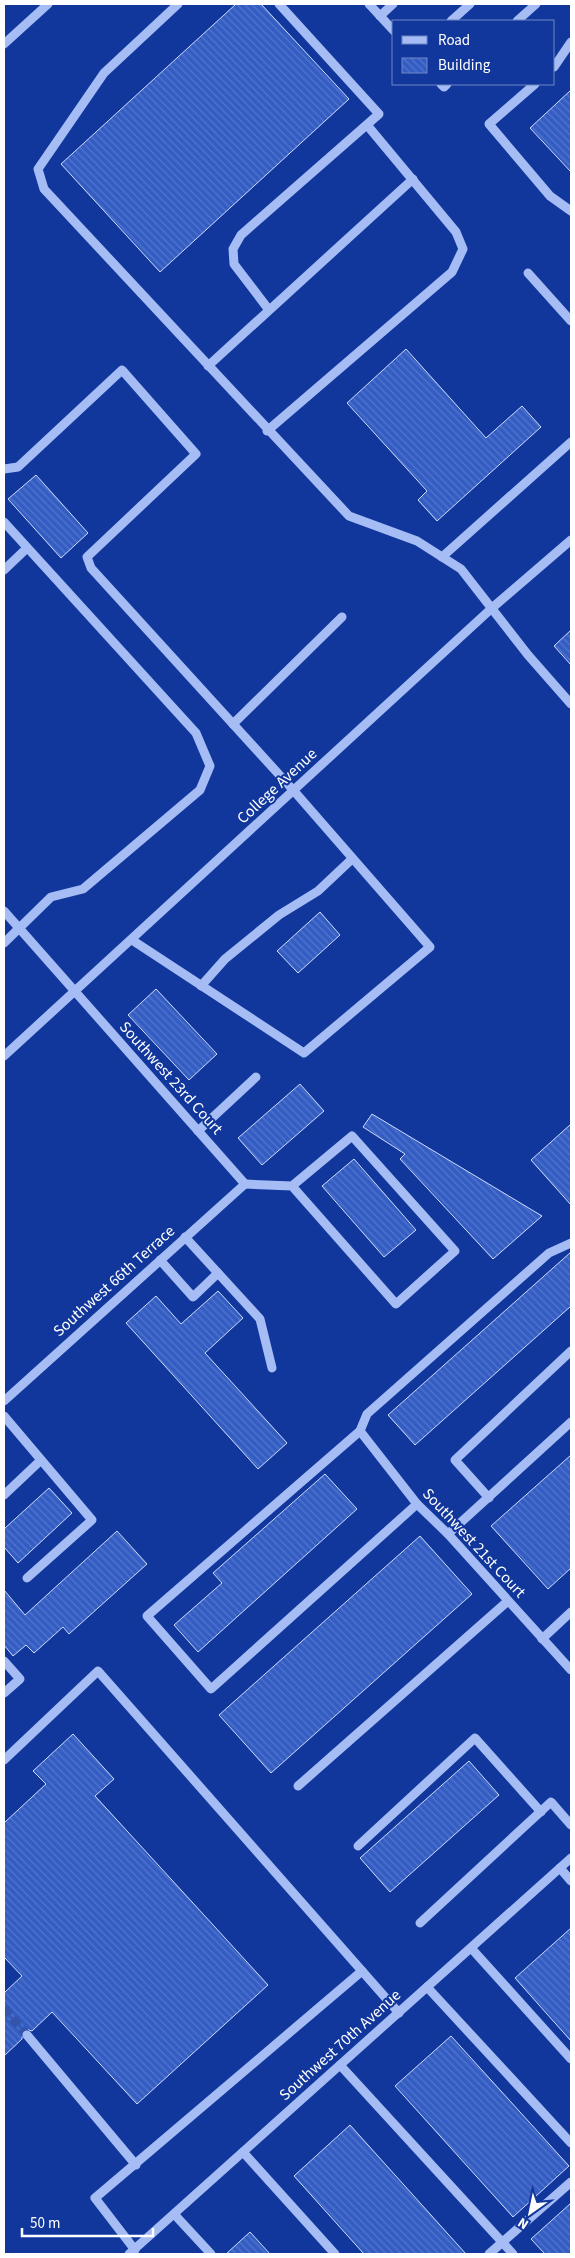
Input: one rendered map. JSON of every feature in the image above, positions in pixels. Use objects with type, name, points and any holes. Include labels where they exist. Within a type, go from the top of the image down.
[{"type":"street","points":[[4,44],[48,4]]},
{"type":"street","points":[[178,4],[104,73],[38,169],[44,189],[267,431],[349,516],[417,541],[462,569],[528,655],[571,704]]},
{"type":"street","points":[[269,310],[234,264],[233,250],[241,235],[379,114],[279,4]]},
{"type":"street","points":[[369,4],[392,29]]},
{"type":"street","points":[[380,16],[393,4]]},
{"type":"street","points":[[452,20],[470,4]]},
{"type":"street","points":[[518,20],[532,5]]},
{"type":"street","points":[[555,65],[571,42]]},
{"type":"street","points":[[534,85],[489,124],[550,196],[571,211]]},
{"type":"street","points":[[267,431],[452,272],[458,263],[463,249],[456,232],[367,125]]},
{"type":"street","points":[[208,366],[413,179]]},
{"type":"street","points":[[528,273],[571,321]]},
{"type":"street","points":[[4,469],[18,467],[122,370],[196,454],[87,557],[91,568],[294,791],[430,947],[304,1053],[132,940]]},
{"type":"street","points":[[442,557],[571,442]]},
{"type":"street","points":[[4,522],[196,733],[210,766],[200,790],[83,889],[51,897],[4,942]]},
{"type":"street","name":"College Avenue","points":[[4,1056],[492,608],[571,540]]},
{"type":"street","points":[[4,570],[27,548]]},
{"type":"street","points":[[232,724],[342,617]]},
{"type":"street","points":[[202,986],[225,959],[279,915],[318,890],[352,858]]},
{"type":"street","name":"Southwest 23rd Court","points":[[4,911],[74,993],[245,1184]]},
{"type":"street","points":[[198,1131],[256,1077]]},
{"type":"street","points":[[245,1184],[292,1186],[352,1136],[455,1251],[396,1304],[292,1186]]},
{"type":"street","name":"Southwest 66th Terrace","points":[[4,1401],[245,1184]]},
{"type":"street","points":[[185,1237],[260,1319],[272,1368]]},
{"type":"street","points":[[417,1504],[211,1689],[147,1616],[360,1431],[366,1414],[549,1253],[571,1243]]},
{"type":"street","points":[[160,1260],[193,1297],[218,1273]]},
{"type":"street","points":[[489,1498],[455,1460],[571,1351]]},
{"type":"street","points":[[4,1416],[92,1520],[28,1578]]},
{"type":"street","points":[[448,1534],[571,1422]]},
{"type":"street","name":"Southwest 21st Court","points":[[360,1431],[417,1504],[448,1534],[571,1670]]},
{"type":"street","points":[[4,1495],[41,1460]]},
{"type":"street","points":[[298,1786],[508,1601]]},
{"type":"street","points":[[542,1639],[571,1612]]},
{"type":"street","points":[[4,1661],[20,1679],[4,1693]]},
{"type":"street","points":[[4,1760],[98,1672],[399,2013]]},
{"type":"street","points":[[358,1846],[475,1738],[541,1812]]},
{"type":"street","points":[[420,1923],[551,1802],[571,1825]]},
{"type":"street","name":"Southwest 70th Avenue","points":[[132,2252],[571,1858]]},
{"type":"street","points":[[560,1868],[571,1881]]},
{"type":"street","points":[[471,1948],[571,2059]]},
{"type":"street","points":[[132,2252],[95,2198],[362,1971]]},
{"type":"street","points":[[427,1987],[571,2144]]},
{"type":"street","points":[[27,2035],[136,2165]]},
{"type":"street","points":[[340,2065],[513,2254]]},
{"type":"street","points":[[243,2152],[335,2254]]},
{"type":"street","points":[[489,2254],[571,2182]]},
{"type":"street","points":[[174,2214],[211,2254]]},
{"type":"building","points":[[236,4],[261,4],[349,99],[160,272],[61,164]]},
{"type":"building","points":[[571,90],[571,172],[530,128]]},
{"type":"building","points":[[406,349],[486,438],[522,406],[541,427],[437,521],[418,500],[427,491],[347,403]]},
{"type":"building","points":[[36,475],[88,533],[61,558],[8,499]]},
{"type":"building","points":[[571,630],[571,665],[554,646]]},
{"type":"building","points":[[320,912],[340,935],[298,973],[277,951]]},
{"type":"building","points":[[156,989],[217,1054],[189,1080],[128,1015]]},
{"type":"building","points":[[300,1084],[324,1111],[262,1165],[238,1138]]},
{"type":"building","points":[[372,1114],[542,1216],[493,1259],[400,1159],[405,1154],[363,1127]]},
{"type":"building","points":[[571,1124],[571,1205],[531,1160]]},
{"type":"building","points":[[354,1159],[416,1230],[384,1257],[322,1186]]},
{"type":"building","points":[[571,1252],[571,1306],[415,1445],[388,1415]]},
{"type":"building","points":[[218,1291],[243,1318],[205,1353],[287,1443],[258,1469],[126,1323],[156,1296],[181,1324]]},
{"type":"building","points":[[571,1455],[571,1568],[548,1589],[491,1526]]},
{"type":"building","points":[[325,1474],[357,1509],[198,1652],[174,1625],[222,1583],[213,1573]]},
{"type":"building","points":[[49,1488],[72,1513],[18,1563],[4,1547],[4,1529]]},
{"type":"building","points":[[117,1531],[147,1564],[69,1634],[63,1627],[34,1653],[26,1645],[13,1656],[4,1645],[4,1590],[25,1615]]},
{"type":"building","points":[[420,1536],[472,1594],[271,1773],[219,1715]]},
{"type":"building","points":[[73,1734],[114,1779],[95,1796],[268,1985],[137,2104],[52,2012],[32,2031],[26,2029],[23,2031],[22,2039],[4,2056],[4,1993],[22,1976],[4,1957],[4,1823],[46,1784],[33,1771]]},
{"type":"building","points":[[469,1761],[499,1795],[390,1892],[360,1858]]},
{"type":"building","points":[[571,1928],[571,2041],[515,1978]]},
{"type":"building","points":[[451,2036],[569,2166],[513,2217],[395,2086]]},
{"type":"building","points":[[350,2125],[466,2254],[364,2254],[294,2176]]},
{"type":"building","points":[[571,2203],[571,2254],[545,2254],[531,2239]]},
{"type":"building","points":[[250,2232],[270,2254],[226,2254]]},
{"type":"tunnel","points":[[4,2008],[27,2035]]}]
